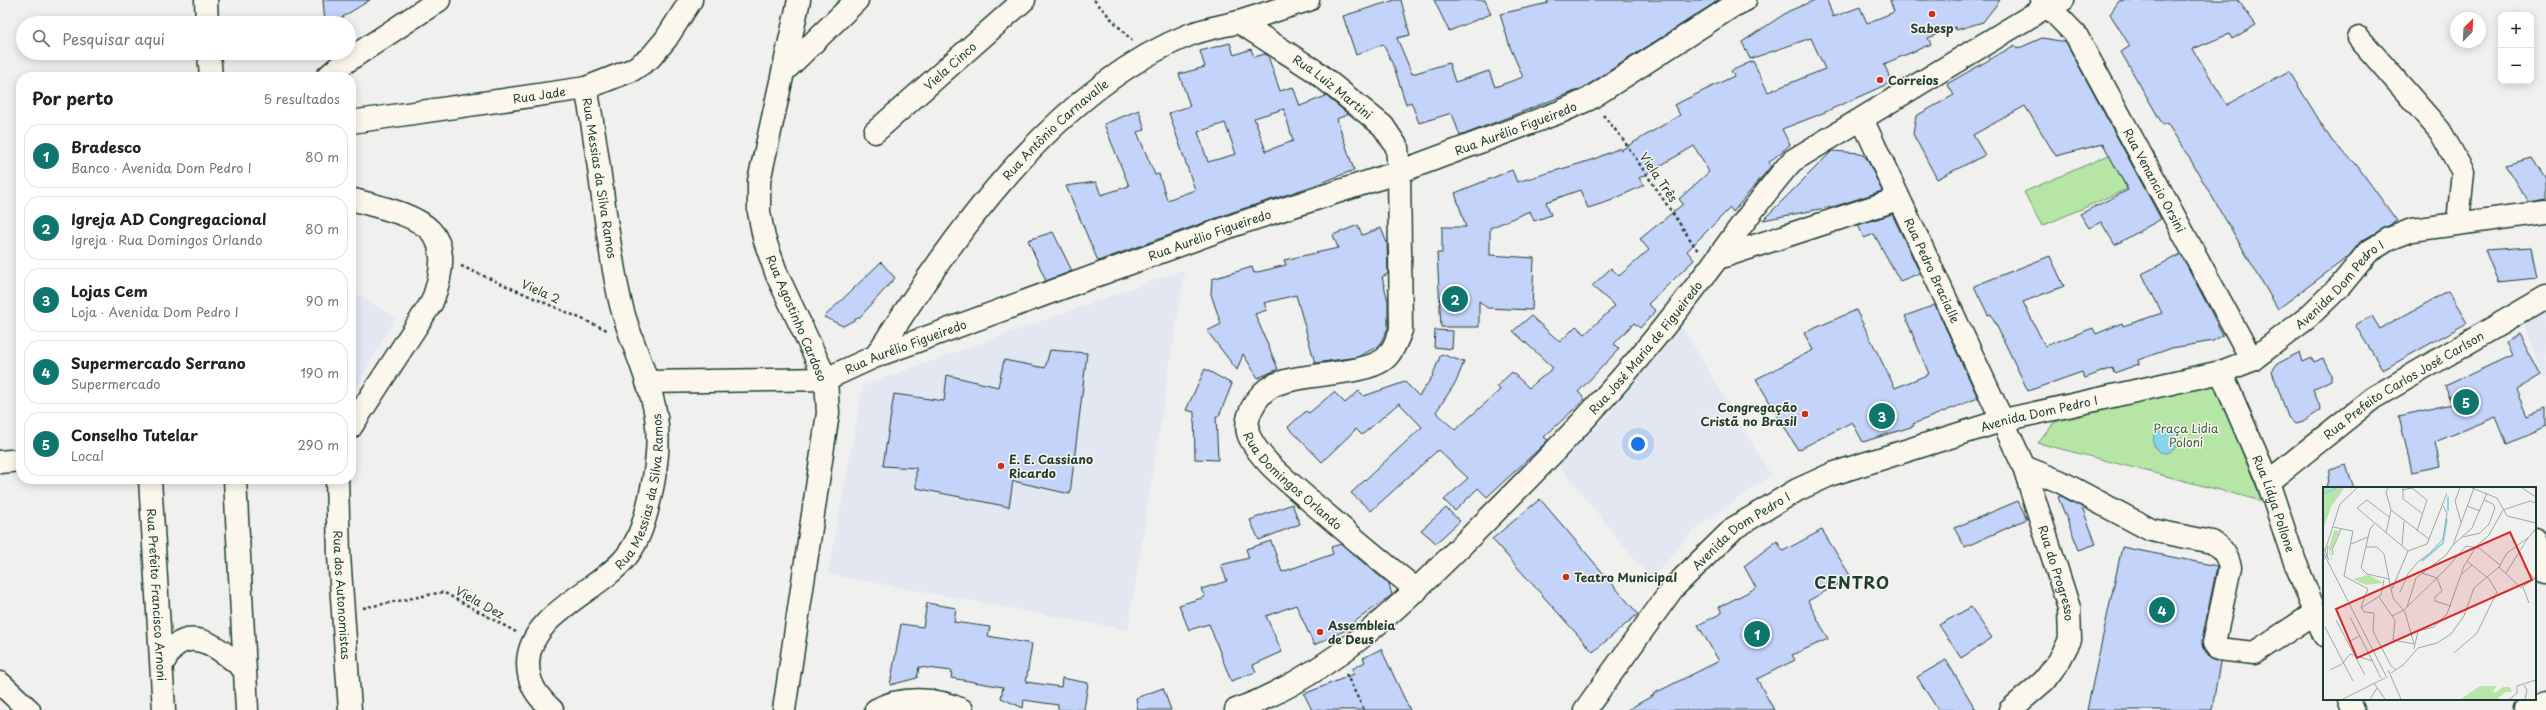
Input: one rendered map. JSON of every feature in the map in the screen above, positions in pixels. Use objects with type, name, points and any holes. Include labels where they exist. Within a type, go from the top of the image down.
[{"type":"street","points":[[206,0],[207,16]]},
{"type":"street","points":[[356,55],[439,0]]},
{"type":"street","name":"Rua Jade","points":[[356,121],[586,88],[632,70],[650,58],[666,39],[691,0]]},
{"type":"street","name":"Rua Agostinho Cardoso","points":[[784,710],[821,469],[828,413],[826,379],[778,274],[764,238],[759,212],[759,181],[799,0]]},
{"type":"street","points":[[784,71],[857,0]]},
{"type":"street","name":"Viela Cinco","points":[[875,132],[1024,0]]},
{"type":"street","name":"Rua Antônio Carnavalle","points":[[876,356],[917,291],[968,224],[1022,160],[1095,90],[1146,56],[1190,34],[1239,22],[1308,0]]},
{"type":"street","name":"Rua Aurélio Figueiredo","points":[[647,382],[826,379],[876,356],[1237,224],[1399,172],[1560,112],[1589,99],[1730,7],[1745,0]]},
{"type":"street","name":"Rua José Maria de Figueiredo","points":[[1236,710],[1254,703],[1332,661],[1417,590],[1537,470],[1599,404],[1714,263],[1769,187],[1792,161],[2051,2]]},
{"type":"street","name":"Rua Venancio Orsini","points":[[2051,2],[2076,35],[2089,58],[2252,360]]},
{"type":"street","name":"Rua Luiz Martini","points":[[1239,22],[1315,71],[1384,126],[1397,147],[1399,172]]},
{"type":"street","points":[[2359,38],[2440,132],[2464,172],[2458,222]]},
{"type":"street","points":[[210,60],[211,72]]},
{"type":"street","points":[[333,72],[349,60]]},
{"type":"street","name":"Rua Messias da Silva Ramos","points":[[552,710],[539,698],[528,679],[528,657],[533,641],[546,623],[609,574],[626,558],[638,538],[653,486],[658,451],[657,421],[647,382],[632,341],[619,296],[586,88]]},
{"type":"street","name":"Rua Pedro Bracialle","points":[[1862,119],[1898,199],[2004,420]]},
{"type":"street","name":"Rua Domingos Orlando","points":[[1399,172],[1401,330],[1391,352],[1383,360],[1371,366],[1297,378],[1273,386],[1258,398],[1250,412],[1247,425],[1250,438],[1270,465],[1382,564],[1417,590]]},
{"type":"street","points":[[1714,263],[1898,199]]},
{"type":"street","points":[[356,200],[413,217],[426,225],[435,237],[442,258],[440,279],[432,302],[356,419]]},
{"type":"street","name":"Avenida Dom Pedro I","points":[[1585,710],[1673,588],[1734,528],[1771,504],[1832,474],[2004,420],[2222,372],[2252,360],[2307,318],[2373,249],[2389,239],[2412,230],[2458,222],[2546,212]]},
{"type":"street","name":"Rua Prefeito Carlos José Carlson","points":[[2268,482],[2373,398],[2546,297]]},
{"type":"street","name":"Rua Lídya Pollone","points":[[2222,372],[2268,482],[2292,554],[2323,633]]},
{"type":"street","name":"Rua do Progresso","points":[[2004,420],[2024,467],[2069,608],[2070,640],[2059,661],[2044,681],[2010,710]]},
{"type":"street","points":[[0,462],[16,460]]},
{"type":"street","points":[[2024,467],[2059,482],[2151,530],[2212,542],[2220,548],[2227,555],[2230,567],[2214,643],[2218,649],[2254,653],[2315,613]]},
{"type":"street","name":"Rua Prefeito Francisco Arnoni","points":[[150,484],[164,710]]},
{"type":"street","points":[[235,484],[247,710]]},
{"type":"street","name":"Rua dos Autonomistas","points":[[337,484],[339,555],[345,613],[350,710]]},
{"type":"street","points":[[2539,543],[2546,573]]},
{"type":"street","points":[[162,664],[174,646],[185,641],[197,640],[222,651],[244,669]]},
{"type":"street","points":[[0,683],[29,710]]},
{"type":"street","points":[[876,710],[883,706],[905,701],[926,700],[962,710]]},
{"type":"street","points":[[2349,700],[2353,710]]},
{"type":"street","points":[[2524,710],[2546,703]]},
{"type":"path","points":[[1094,0],[1146,56]]},
{"type":"path","name":"Viela Três","points":[[1589,99],[1622,138],[1714,263]]},
{"type":"path","name":"Viela 2","points":[[442,258],[632,341]]},
{"type":"path","name":"Viela Dez","points":[[345,613],[395,600],[443,592],[533,641]]},
{"type":"path","points":[[1345,674],[1364,710]]},
{"type":"shaded area","name":"E. E. Cassiano Ricardo","points":[[1185,269],[1128,630],[828,574],[863,386]]},
{"type":"shaded area","points":[[356,293],[395,318],[356,388]]},
{"type":"shaded area","points":[[2546,311],[2546,381],[2524,325]]},
{"type":"shaded area","points":[[1680,323],[1771,475],[1693,531],[1651,580],[1558,464],[1608,416]]},
{"type":"green space","points":[[2109,155],[2127,189],[2042,226],[2024,192]]},
{"type":"green space","name":"Praça Lidia Poloni","points":[[2214,382],[2262,501],[2038,443],[2055,422]]},
{"type":"water","points":[[2165,429],[2174,432],[2177,441],[2174,450],[2165,453],[2156,450],[2153,441],[2156,432]]},
{"type":"building","points":[[323,0],[370,0],[344,16],[324,16]]},
{"type":"building","points":[[1395,0],[1401,0],[1410,35],[1397,38],[1412,74],[1449,63],[1455,82],[1489,71],[1495,87],[1523,77],[1510,47],[1500,14],[1548,3],[1547,0],[1719,0],[1583,88],[1460,136],[1452,113],[1419,123],[1411,102],[1406,104],[1394,67],[1383,44],[1356,55],[1343,16]]},
{"type":"building","points":[[1434,0],[1485,0],[1491,14],[1449,31]]},
{"type":"building","points":[[1815,0],[1827,0],[1833,17],[1860,7],[1867,23],[1894,12],[1890,0],[2000,0],[1983,22],[1956,30],[1955,27],[1928,38],[1931,44],[1884,64],[1892,82],[1816,116],[1782,129],[1790,145],[1769,162],[1771,166],[1733,212],[1730,208],[1687,251],[1694,260],[1648,304],[1656,311],[1640,328],[1634,323],[1614,344],[1619,349],[1578,392],[1585,399],[1544,437],[1548,440],[1540,448],[1487,497],[1478,488],[1455,511],[1444,500],[1468,478],[1438,450],[1371,511],[1351,493],[1422,427],[1399,403],[1362,435],[1356,429],[1322,462],[1288,427],[1306,411],[1309,413],[1334,392],[1345,403],[1359,391],[1364,396],[1405,382],[1419,396],[1432,377],[1441,354],[1464,362],[1456,382],[1436,412],[1455,430],[1500,390],[1497,386],[1512,372],[1529,388],[1553,368],[1513,331],[1531,316],[1560,342],[1576,326],[1585,334],[1615,306],[1592,286],[1611,268],[1619,276],[1649,250],[1640,239],[1683,204],[1679,199],[1709,172],[1694,146],[1639,178],[1644,185],[1610,201],[1588,208],[1580,190],[1546,202],[1551,215],[1534,221],[1530,211],[1490,228],[1490,255],[1534,258],[1532,310],[1487,308],[1479,301],[1479,327],[1441,327],[1437,253],[1442,253],[1442,227],[1466,227],[1455,193],[1512,170],[1517,182],[1592,160],[1620,148],[1621,150],[1680,115],[1674,105],[1734,76],[1731,71],[1753,61],[1768,92],[1825,69],[1811,38],[1750,59],[1742,42],[1789,11]]},
{"type":"building","points":[[2238,0],[2256,25],[2232,39],[2229,34],[2193,49],[2227,105],[2289,71],[2332,141],[2356,164],[2397,221],[2361,241],[2349,256],[2278,309],[2190,159],[2167,123],[2163,125],[2121,52],[2130,46],[2110,14],[2119,1]]},
{"type":"building","points":[[2042,38],[2066,42],[2161,219],[2115,245],[2101,222],[2089,228],[2080,214],[2128,190],[2103,144],[2056,156],[2025,106],[1973,135],[1985,155],[1937,179],[1913,134],[1916,116],[1954,95],[1947,84],[2015,45],[2017,49]]},
{"type":"building","points":[[1230,43],[1234,55],[1251,49],[1254,57],[1265,54],[1268,56],[1280,91],[1293,87],[1300,106],[1326,96],[1348,114],[1337,119],[1354,170],[1313,186],[1233,212],[1098,261],[1066,186],[1096,182],[1101,195],[1129,186],[1104,124],[1139,110],[1145,130],[1137,132],[1155,175],[1159,174],[1167,200],[1195,190],[1169,113],[1190,106],[1179,74],[1205,67],[1200,51]],"holes":[[[1284,109],[1293,141],[1266,151],[1254,118]],[[1225,123],[1236,154],[1208,162],[1198,132]]]},
{"type":"building","points":[[1832,151],[1861,153],[1867,159],[1882,191],[1836,206],[1763,220]]},
{"type":"building","points":[[2532,158],[2546,180],[2546,199],[2528,202],[2505,165]]},
{"type":"building","points":[[1892,214],[1920,273],[1900,281],[1874,234],[1864,238],[1858,225]]},
{"type":"building","points":[[1358,225],[1362,235],[1381,228],[1387,243],[1388,274],[1382,277],[1388,301],[1388,328],[1379,346],[1357,357],[1315,363],[1296,295],[1264,303],[1267,310],[1255,314],[1278,369],[1258,378],[1243,354],[1237,370],[1207,331],[1221,324],[1211,294],[1212,279],[1252,267],[1254,273],[1286,265],[1284,260],[1338,248],[1333,235]]},
{"type":"building","points":[[1053,232],[1072,271],[1046,281],[1028,240]]},
{"type":"building","points":[[2531,247],[2537,278],[2498,282],[2485,250]]},
{"type":"building","points":[[2181,254],[2223,335],[2213,341],[2172,348],[2138,360],[2139,364],[2114,373],[2112,368],[2085,378],[2082,372],[2028,391],[1991,314],[1988,315],[1974,286],[2050,256],[2064,286],[2023,302],[2045,346],[2093,328],[2096,334],[2122,323],[2123,326],[2162,313],[2142,274]]},
{"type":"building","points":[[881,262],[895,278],[860,317],[843,326],[824,317]]},
{"type":"building","points":[[2448,291],[2467,323],[2383,370],[2355,325],[2372,316],[2380,329]]},
{"type":"building","points":[[1935,305],[1978,398],[1913,424],[1914,426],[1863,442],[1852,422],[1798,450],[1756,379],[1813,350],[1804,333],[1856,310],[1895,388],[1929,374],[1905,316]]},
{"type":"building","points":[[1435,330],[1453,331],[1452,349],[1434,347]]},
{"type":"building","points":[[2519,333],[2541,375],[2516,390],[2527,416],[2546,409],[2546,427],[2507,444],[2496,417],[2435,442],[2440,466],[2412,472],[2399,416],[2452,404],[2445,386],[2512,355],[2506,343]]},
{"type":"building","points":[[1050,350],[1087,353],[1070,494],[1013,481],[1009,507],[916,488],[916,468],[883,466],[894,394],[944,401],[947,375],[998,387],[1004,360],[1045,368]]},
{"type":"building","points":[[2300,352],[2303,362],[2312,358],[2314,362],[2323,358],[2331,374],[2331,380],[2313,389],[2321,410],[2303,422],[2295,424],[2288,417],[2272,371],[2277,364]]},
{"type":"building","points":[[1205,369],[1232,384],[1219,416],[1216,416],[1218,460],[1195,459],[1194,412],[1186,410]]},
{"type":"building","points":[[2346,465],[2354,487],[2326,487],[2330,470]]},
{"type":"building","points":[[2061,496],[2082,507],[2096,544],[2079,550],[2058,497]]},
{"type":"building","name":"Teatro Municipal","points":[[1540,499],[1638,614],[1593,652],[1492,539]]},
{"type":"building","points":[[2018,501],[2027,519],[1965,547],[1954,528]]},
{"type":"building","points":[[1292,504],[1300,524],[1259,540],[1250,520]]},
{"type":"building","points":[[1446,508],[1460,521],[1436,543],[1421,530]]},
{"type":"building","points":[[1822,530],[1851,577],[1808,601],[1828,639],[1792,655],[1795,660],[1757,679],[1774,710],[1627,710],[1654,695],[1653,694],[1719,661],[1698,625],[1722,613],[1719,607],[1756,588],[1744,566],[1777,541],[1783,551]]},
{"type":"building","points":[[1271,541],[1282,572],[1333,554],[1331,547],[1341,544],[1389,584],[1392,595],[1347,627],[1348,629],[1314,645],[1296,605],[1266,616],[1282,652],[1253,665],[1256,672],[1231,681],[1209,624],[1189,630],[1179,605],[1205,597],[1201,589],[1227,581],[1221,565],[1249,558],[1246,549]]},
{"type":"building","points":[[2122,547],[2217,566],[2202,641],[2208,656],[2220,662],[2212,710],[2087,710]]},
{"type":"building","points":[[927,603],[956,608],[954,622],[990,627],[988,636],[1032,644],[1026,682],[1061,687],[1062,678],[1088,683],[1084,710],[1058,710],[1058,705],[1024,700],[1023,708],[1001,698],[1003,687],[951,678],[952,671],[919,667],[917,678],[890,685],[901,624],[923,627]]},
{"type":"building","points":[[1971,607],[1992,638],[1961,658],[1939,625]]},
{"type":"building","points":[[1381,649],[1410,710],[1312,710],[1304,694],[1354,674],[1352,669],[1365,662],[1363,658]]},
{"type":"building","points":[[1946,660],[1976,710],[1938,710],[1917,677]]},
{"type":"building","points":[[1163,688],[1171,710],[1138,710],[1136,698]]},
{"type":"place","name":"Sabesp","points":[[1932,14]]},
{"type":"place","name":"Correios","points":[[1880,80]]},
{"type":"place","name":"Igreja AD Congregacional","points":[[1455,299]]},
{"type":"place","name":"Conselho Tutelar","points":[[2466,402]]},
{"type":"place","name":"Congregação Cristã no Brasil","points":[[1805,414]]},
{"type":"place","name":"Lojas Cem","points":[[1882,416]]},
{"type":"place","name":"E. E. Cassiano Ricardo","points":[[1001,466]]},
{"type":"place","name":"Teatro Municipal","points":[[1566,577]]},
{"type":"place","name":"Supermercado Serrano","points":[[2162,610]]},
{"type":"place","name":"Assembleia de Deus","points":[[1320,632]]},
{"type":"place","name":"Bradesco","points":[[1757,634]]},
{"type":"district","name":"CENTRO","points":[[1852,582]]}]
